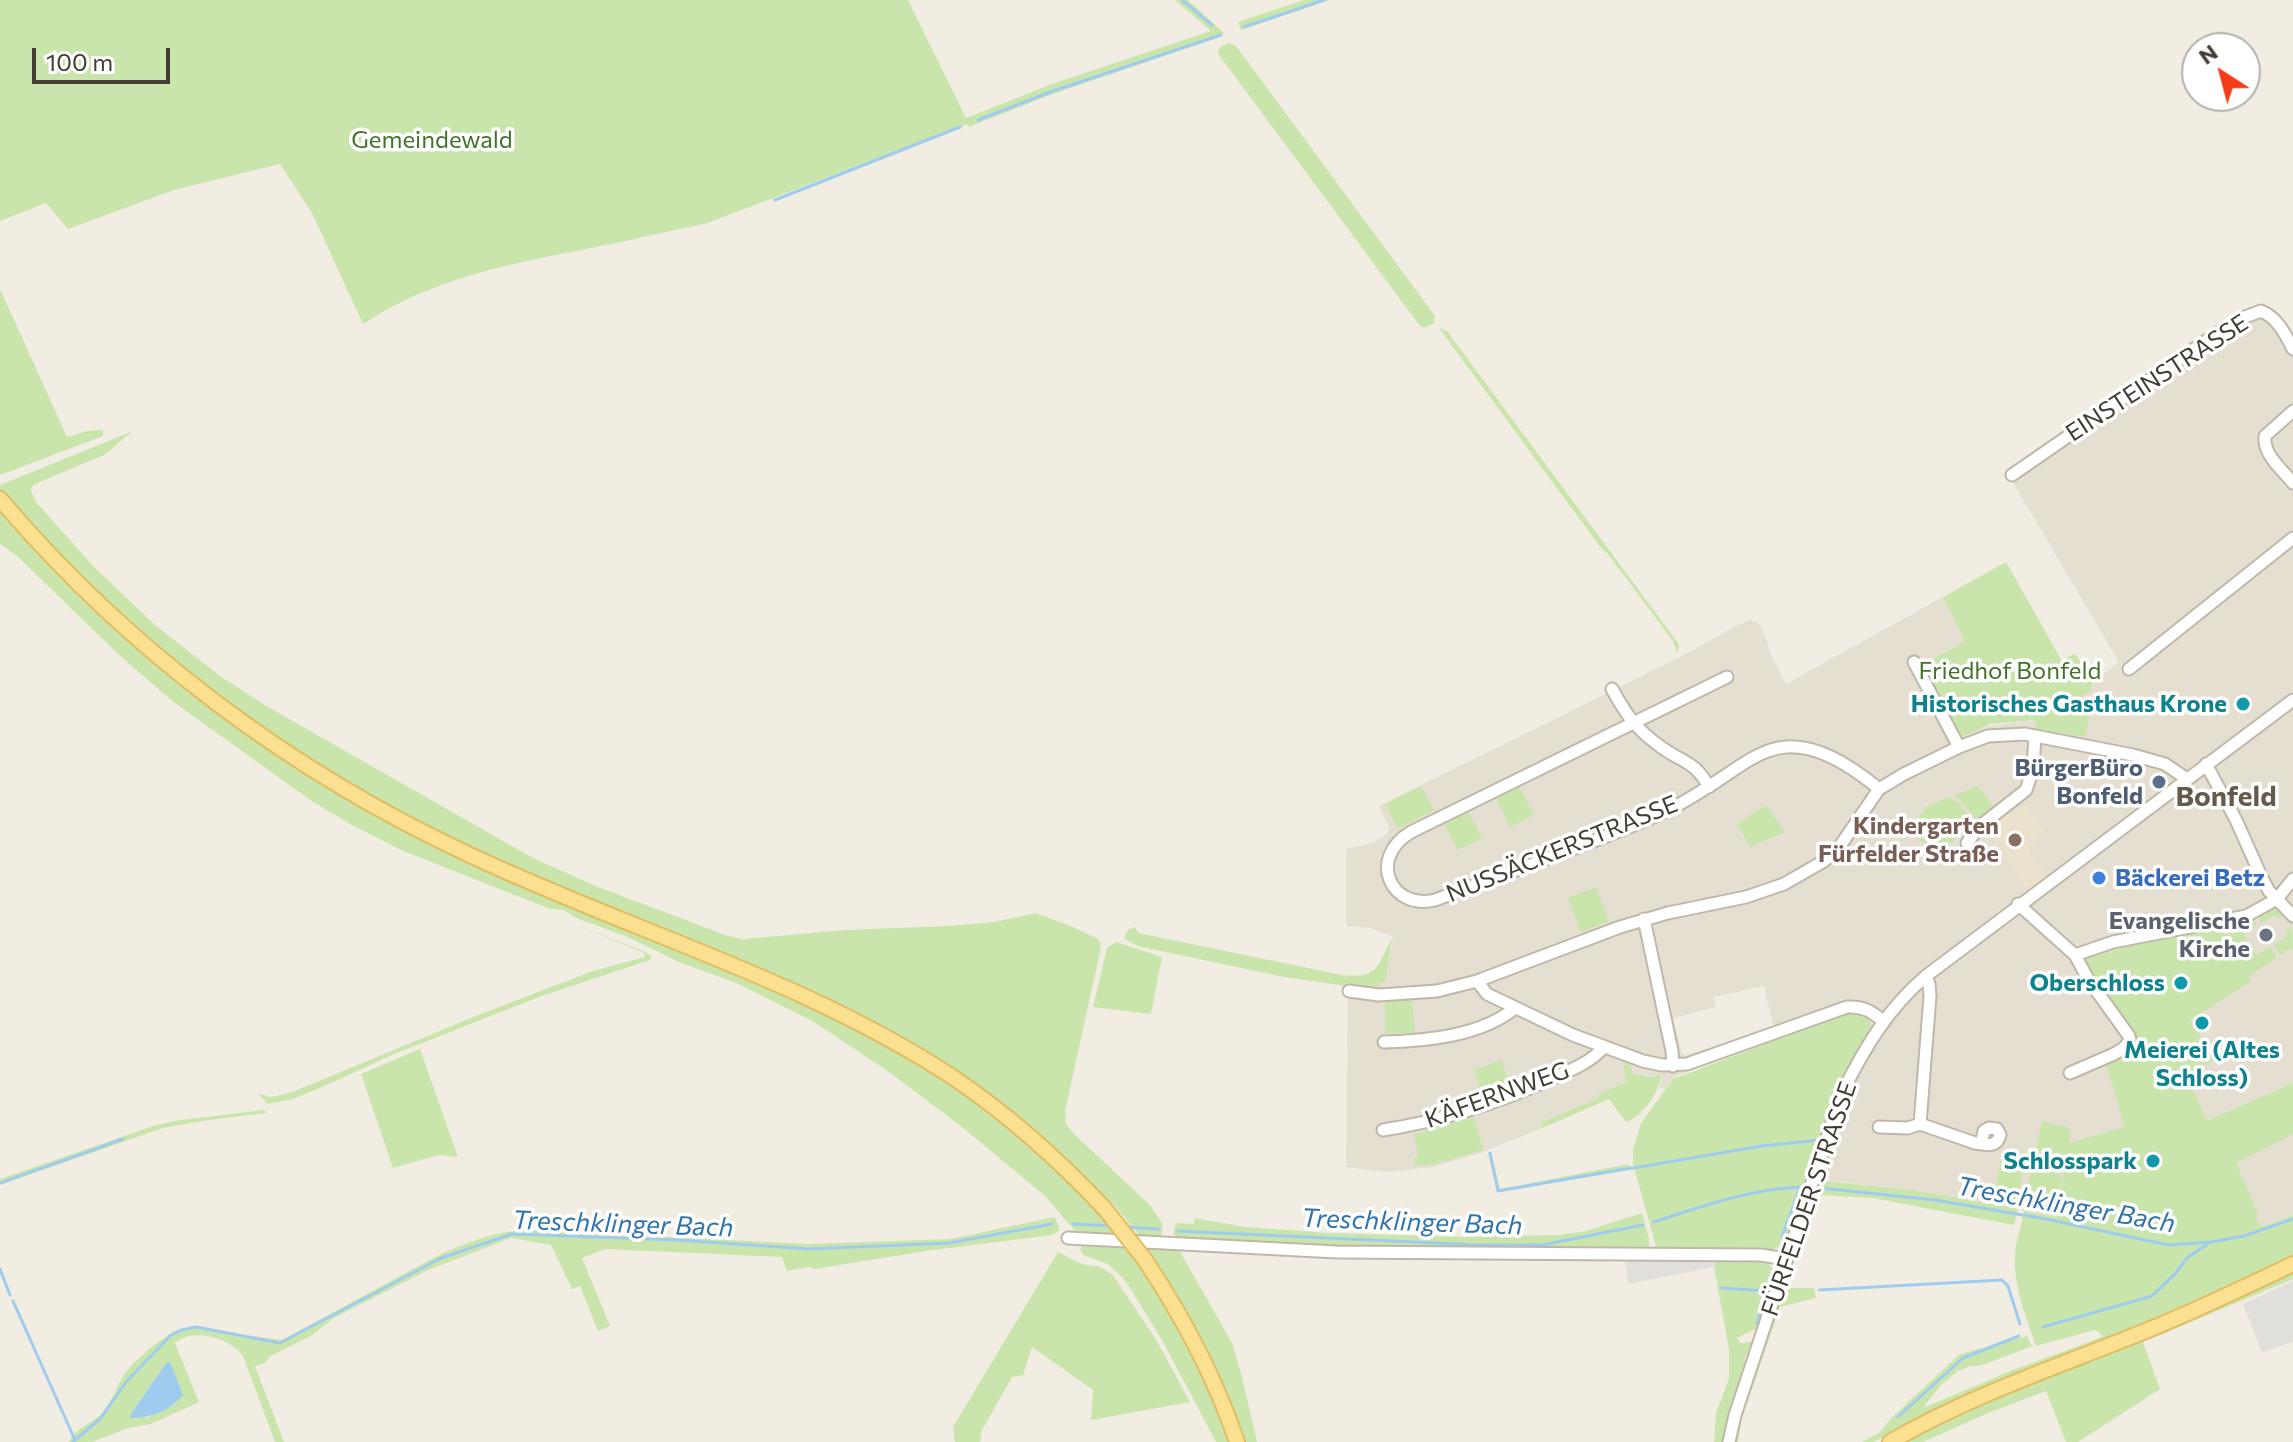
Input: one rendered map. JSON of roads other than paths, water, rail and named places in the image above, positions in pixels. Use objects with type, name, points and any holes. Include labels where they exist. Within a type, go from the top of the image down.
[{"type":"main road","points":[[0,499],[85,590],[137,639],[254,730],[320,774],[366,802],[471,856],[822,1004],[954,1078],[1008,1118],[1045,1148],[1105,1209],[1145,1260],[1197,1346],[1237,1442]]},
{"type":"main road","points":[[1890,1442],[1917,1426],[2050,1368],[2151,1329],[2293,1264]]},
{"type":"street","name":"EINSTEINSTRASSE","points":[[2012,475],[2245,317],[2261,311],[2269,314],[2293,349]]},
{"type":"street","points":[[2293,411],[2265,436],[2264,445],[2293,483]]},
{"type":"street","points":[[2129,669],[2293,538]]},
{"type":"street","points":[[1914,662],[1959,747]]},
{"type":"street","name":"NUSSÄCKERSTRASSE","points":[[1727,677],[1400,838],[1388,856],[1390,879],[1408,899],[1423,903],[1435,900],[1657,815],[1756,757],[1787,747],[1816,751],[1879,789]]},
{"type":"street","name":"NUSSÄCKERSTRASSE","points":[[1612,689],[1633,724],[1664,749],[1697,768],[1709,787]]},
{"type":"street","name":"FÜRFELDER STRASSE","points":[[1729,1442],[1735,1415],[1842,1093],[1883,1021],[1926,976],[2293,700]]},
{"type":"street","points":[[1349,991],[1379,995],[1437,991],[1477,981],[1644,919],[1746,897],[1784,884],[1824,861],[1840,846],[1879,789],[1977,739],[2001,734],[2035,736],[2154,760],[2187,779]]},
{"type":"street","points":[[1967,843],[1980,826],[2026,790],[2033,769],[2035,736]]},
{"type":"street","points":[[2206,764],[2262,878],[2293,916]]},
{"type":"street","points":[[2075,955],[2113,942],[2246,916],[2277,899],[2293,879]]},
{"type":"street","points":[[2018,904],[2075,955],[2130,1040],[2114,1054],[2070,1073]]},
{"type":"street","points":[[1644,919],[1673,1066]]},
{"type":"street","points":[[1920,1124],[1930,996],[1926,976]]},
{"type":"street","points":[[1477,981],[1487,994],[1604,1047],[1643,1061],[1673,1066],[1687,1064],[1847,1007],[1868,1009],[1883,1021]]},
{"type":"street","points":[[1384,1042],[1449,1036],[1492,1021],[1515,1008]]},
{"type":"street","name":"KÄFERNWEG","points":[[1383,1130],[1456,1114],[1524,1090],[1586,1063],[1604,1047]]},
{"type":"street","name":"FÜRFELDER STRASSE","points":[[1879,1127],[1908,1128],[1920,1124],[1981,1144]]},
{"type":"street","points":[[1068,1238],[1337,1252],[1761,1255],[1786,1259]]},
{"type":"water","points":[[170,1362],[183,1395],[160,1412],[130,1418],[166,1363]]},
{"type":"waterway","points":[[1182,0],[1212,25]]},
{"type":"waterway","points":[[1244,27],[1324,0]]},
{"type":"waterway","points":[[978,120],[1053,91],[1221,35]]},
{"type":"waterway","points":[[775,200],[960,127]]},
{"type":"waterway","points":[[0,1183],[123,1139]]},
{"type":"waterway","points":[[1633,1168],[1762,1146],[1820,1140]]},
{"type":"waterway","points":[[1490,1153],[1498,1191],[1631,1168]]},
{"type":"waterway","name":"Treschklinger Bach","points":[[1654,1222],[1747,1194],[1805,1187]]},
{"type":"waterway","points":[[1782,1237],[1800,1188]]},
{"type":"waterway","name":"Treschklinger Bach","points":[[1820,1188],[1935,1200],[2168,1245],[2244,1236],[2293,1219]]},
{"type":"waterway","name":"Treschklinger Bach","points":[[73,1442],[101,1418],[126,1382],[170,1336],[181,1330],[196,1327],[280,1343],[441,1258],[512,1234],[678,1240],[808,1249],[949,1243],[1052,1224]]},
{"type":"waterway","name":"Treschklinger Bach","points":[[1073,1224],[1114,1226]]},
{"type":"waterway","name":"Treschklinger Bach","points":[[1178,1231],[1477,1245],[1542,1245],[1643,1225]]},
{"type":"waterway","name":"Treschklinger Bach","points":[[1125,1227],[1159,1229]]},
{"type":"waterway","points":[[2043,1327],[2152,1296],[2187,1258],[2209,1243]]},
{"type":"waterway","points":[[0,1269],[10,1295]]},
{"type":"waterway","points":[[1757,1324],[1771,1279]]},
{"type":"waterway","points":[[1819,1290],[2002,1280],[2008,1286],[2020,1324]]},
{"type":"waterway","points":[[1721,1288],[1768,1291]]},
{"type":"waterway","points":[[13,1301],[75,1440]]},
{"type":"waterway","points":[[1898,1417],[1963,1358],[2019,1336]]},
{"type":"place","name":"Historisches Gasthaus Krone","points":[[2243,704]]},
{"type":"place","name":"BürgerBüro Bonfeld","points":[[2159,782]]},
{"type":"place","name":"Kindergarten Fürfelder Straße","points":[[2015,840]]},
{"type":"place","name":"Bäckerei Betz","points":[[2099,878]]},
{"type":"place","name":"Evangelische Kirche","points":[[2266,935]]},
{"type":"place","name":"Oberschloss","points":[[2181,983]]},
{"type":"place","name":"Meierei (Altes Schloss)","points":[[2202,1023]]},
{"type":"place","name":"Schlosspark","points":[[2153,1161]]},
{"type":"district","name":"Bonfeld","points":[[2226,797]]},
{"type":"park label","name":"Gemeindewald","points":[[432,140]]},
{"type":"park label","name":"Friedhof Bonfeld","points":[[2010,671]]}]
